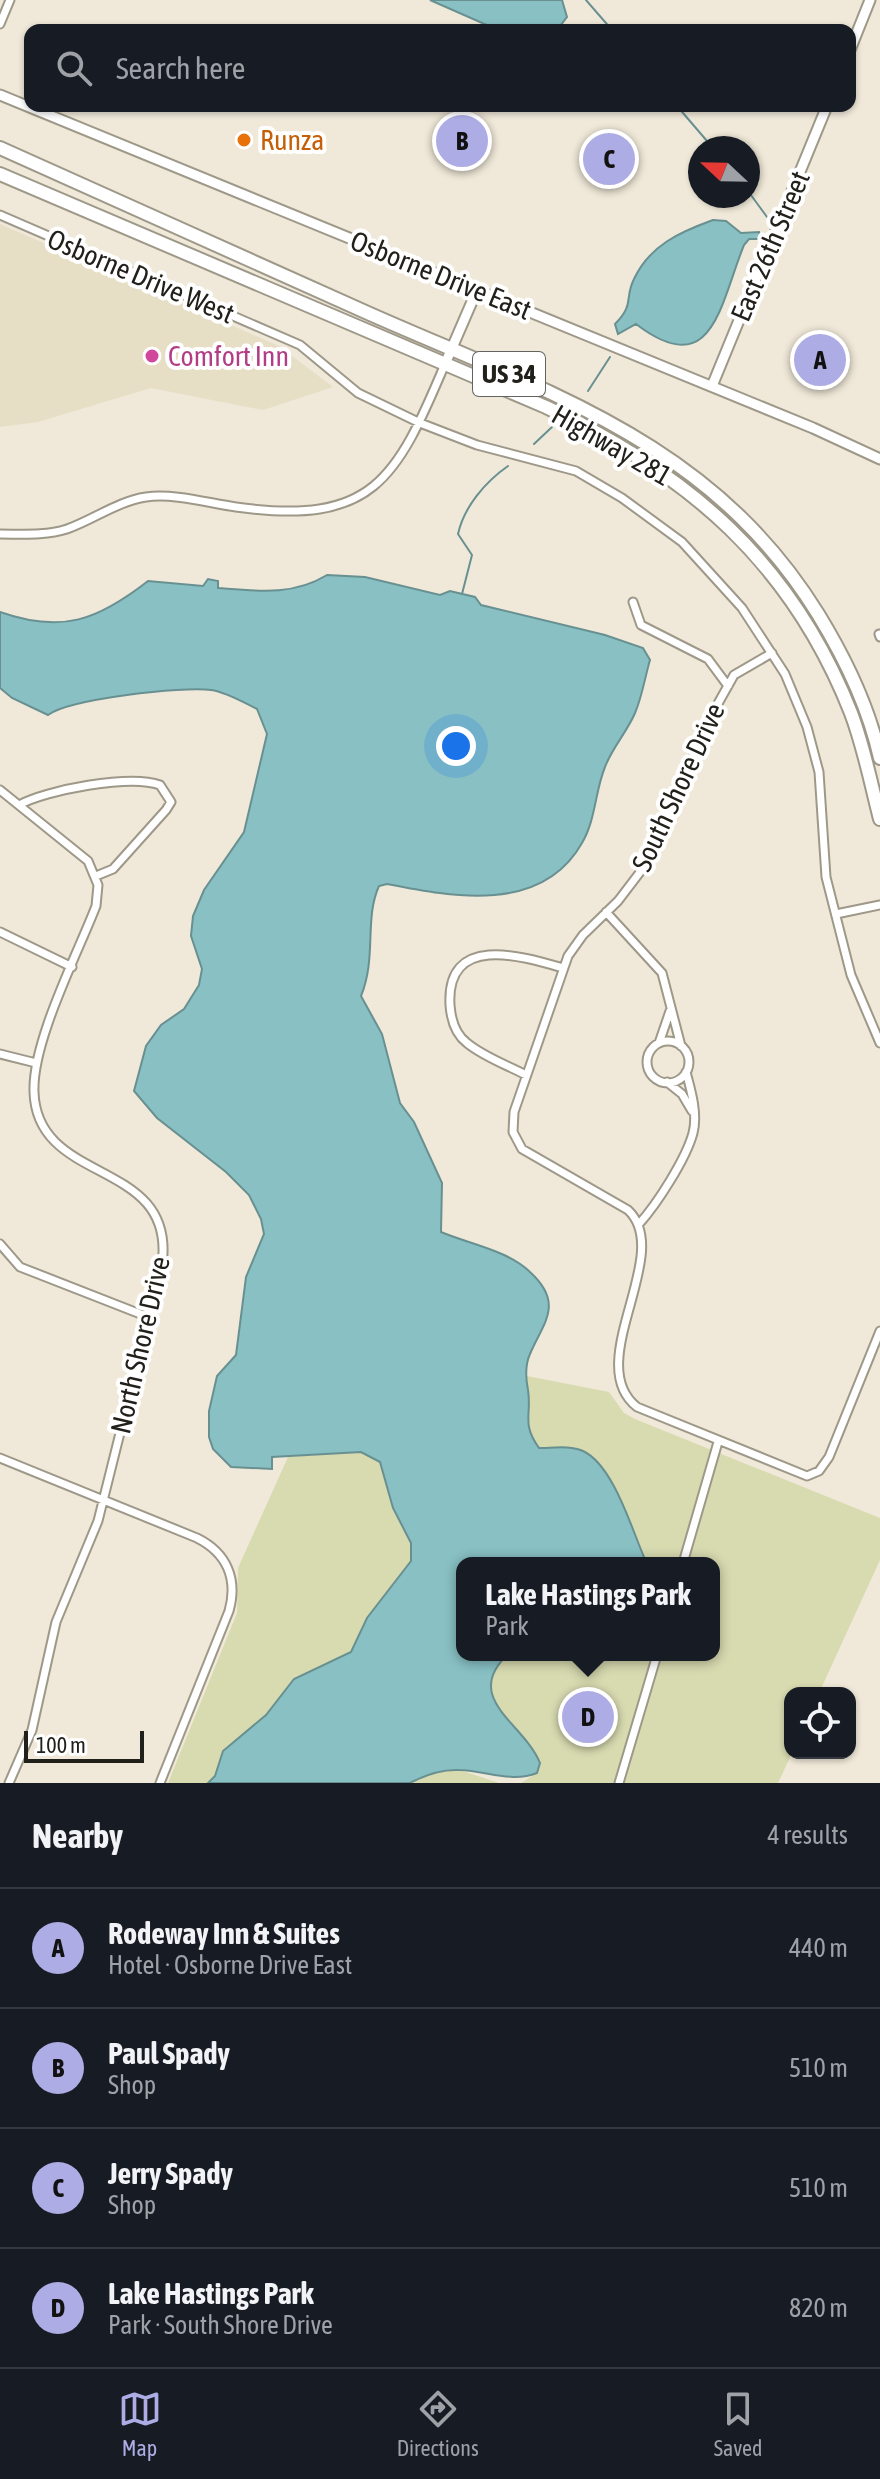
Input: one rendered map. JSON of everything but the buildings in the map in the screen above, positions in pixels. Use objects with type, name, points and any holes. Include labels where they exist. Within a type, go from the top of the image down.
[{"type":"highway","name":"Highway 281","points":[[0,148],[546,390],[635,435],[688,470],[735,511],[783,563],[829,631],[855,683],[880,758]]},
{"type":"highway","name":"Highway 281","points":[[0,174],[558,412],[618,444],[678,482],[736,533],[787,595],[825,657],[852,716],[880,819]]},
{"type":"street","points":[[0,24],[10,0]]},
{"type":"street","points":[[856,35],[870,0]]},
{"type":"street","name":"Osborne Drive East","points":[[0,95],[24,105]]},
{"type":"street","name":"Osborne Drive East","points":[[42,112],[712,386],[880,459]]},
{"type":"street","name":"East 26th Street","points":[[712,386],[825,112]]},
{"type":"street","name":"Osborne Drive West","points":[[0,215],[300,345],[358,393],[420,423],[477,445],[576,471],[622,498],[673,535],[710,570],[742,608],[772,653],[798,704],[815,754],[821,795],[823,859],[836,914],[851,975],[880,1043]]},
{"type":"street","points":[[0,534],[55,532],[132,500],[158,496],[280,513],[314,512],[358,496],[384,477],[420,423],[477,290]]},
{"type":"street","points":[[633,602],[641,625],[708,659],[728,686]]},
{"type":"street","name":"South Shore Drive","points":[[639,1224],[628,1210],[529,1155],[516,1142],[512,1121],[563,968],[576,944],[647,863],[734,675],[772,653]]},
{"type":"street","points":[[0,790],[88,861],[96,876],[113,869],[171,802],[160,785],[135,781],[33,797],[19,805]]},
{"type":"street","name":"North Shore Drive","points":[[9,1783],[32,1730],[56,1622],[103,1502],[164,1250],[156,1212],[139,1193],[56,1144],[37,1111],[33,1096],[36,1063],[96,906],[96,876]]},
{"type":"street","points":[[836,914],[880,905]]},
{"type":"street","points":[[606,912],[656,963],[681,1046],[688,1057],[686,1072],[693,1113],[688,1143],[651,1210],[639,1224],[642,1244],[620,1360],[622,1389],[637,1407],[807,1476],[819,1471],[827,1459],[880,1331]]},
{"type":"street","points":[[0,932],[72,967]]},
{"type":"street","points":[[526,1075],[466,1043],[453,1023],[451,987],[464,965],[486,955],[515,954],[563,968]]},
{"type":"street","points":[[670,1009],[667,1028],[650,1052],[648,1067],[655,1078],[667,1082],[682,1094],[693,1113]]},
{"type":"street","points":[[659,1043],[669,1041],[681,1046]]},
{"type":"street","points":[[0,1054],[36,1063]]},
{"type":"street","points":[[667,1082],[679,1079],[686,1072]]},
{"type":"street","points":[[0,1244],[20,1267],[148,1317]]},
{"type":"street","points":[[685,1557],[718,1442]]},
{"type":"street","points":[[0,1458],[206,1543],[223,1558],[233,1580],[229,1611],[160,1783]]},
{"type":"street","points":[[619,1783],[655,1661]]},
{"type":"shaded area","points":[[0,224],[279,346],[333,387],[263,410],[151,388],[38,422],[0,427]]},
{"type":"green space","points":[[527,1376],[609,1392],[624,1413],[635,1419],[880,1518],[880,1560],[822,1687],[784,1687],[784,1759],[789,1759],[778,1783],[521,1783],[537,1773],[540,1763],[494,1699],[491,1686],[501,1661],[720,1661],[720,1557],[643,1557],[620,1499],[539,1448],[530,1431],[526,1413]]},
{"type":"green space","points":[[361,1452],[380,1462],[393,1508],[411,1543],[411,1561],[367,1618],[351,1652],[294,1679],[266,1715],[223,1751],[215,1776],[208,1783],[168,1783],[237,1613],[238,1568],[288,1457]]},
{"type":"green space","points":[[460,1770],[499,1783],[410,1783],[436,1772]]},
{"type":"water","points":[[430,0],[562,0],[567,17],[562,24],[484,24]]},
{"type":"water","points":[[713,220],[726,221],[741,233],[759,232],[761,239],[749,239],[744,245],[720,311],[710,329],[698,340],[682,345],[662,340],[636,324],[618,334],[615,324],[625,311],[631,286],[648,257],[667,241]]},
{"type":"water","points":[[327,575],[365,577],[440,595],[450,591],[475,597],[481,605],[605,635],[643,648],[650,660],[635,713],[605,767],[587,834],[565,866],[544,881],[520,891],[494,895],[440,893],[387,884],[379,886],[372,912],[368,967],[361,996],[382,1034],[400,1103],[414,1122],[442,1183],[441,1232],[521,1264],[541,1283],[547,1294],[548,1313],[527,1368],[530,1432],[539,1448],[573,1448],[594,1458],[620,1498],[644,1557],[456,1557],[456,1661],[502,1661],[495,1671],[491,1685],[493,1698],[540,1763],[537,1773],[528,1776],[509,1777],[453,1770],[434,1773],[410,1783],[208,1783],[215,1776],[223,1751],[266,1715],[294,1679],[351,1652],[367,1618],[411,1561],[411,1543],[393,1508],[380,1462],[361,1452],[272,1457],[272,1469],[231,1467],[213,1449],[209,1437],[209,1411],[217,1376],[236,1355],[246,1277],[264,1234],[261,1219],[249,1195],[226,1172],[157,1118],[134,1091],[146,1046],[161,1025],[184,1009],[199,985],[202,969],[191,936],[193,916],[204,890],[244,832],[267,734],[257,709],[211,690],[127,695],[78,704],[48,715],[12,698],[0,688],[0,612],[42,622],[78,619],[96,614],[148,581],[203,586],[208,579],[218,581],[218,588],[247,590],[288,589]]},
{"type":"waterway","points":[[586,0],[607,24]]},
{"type":"waterway","points":[[682,112],[703,136]]},
{"type":"waterway","points":[[760,207],[767,217]]},
{"type":"waterway","points":[[588,391],[610,357]]},
{"type":"waterway","points":[[534,444],[552,427]]},
{"type":"waterway","points":[[462,594],[472,555],[458,534],[461,524],[477,496],[508,466]]},
{"type":"place","name":"Runza","points":[[244,140]]},
{"type":"place","name":"Paul Spady","points":[[462,141]]},
{"type":"place","name":"Jerry Spady","points":[[609,159]]},
{"type":"place","name":"Comfort Inn","points":[[152,356]]},
{"type":"place","name":"Rodeway Inn & Suites","points":[[820,360]]},
{"type":"place","name":"Lake Hastings Park","points":[[588,1717]]}]
